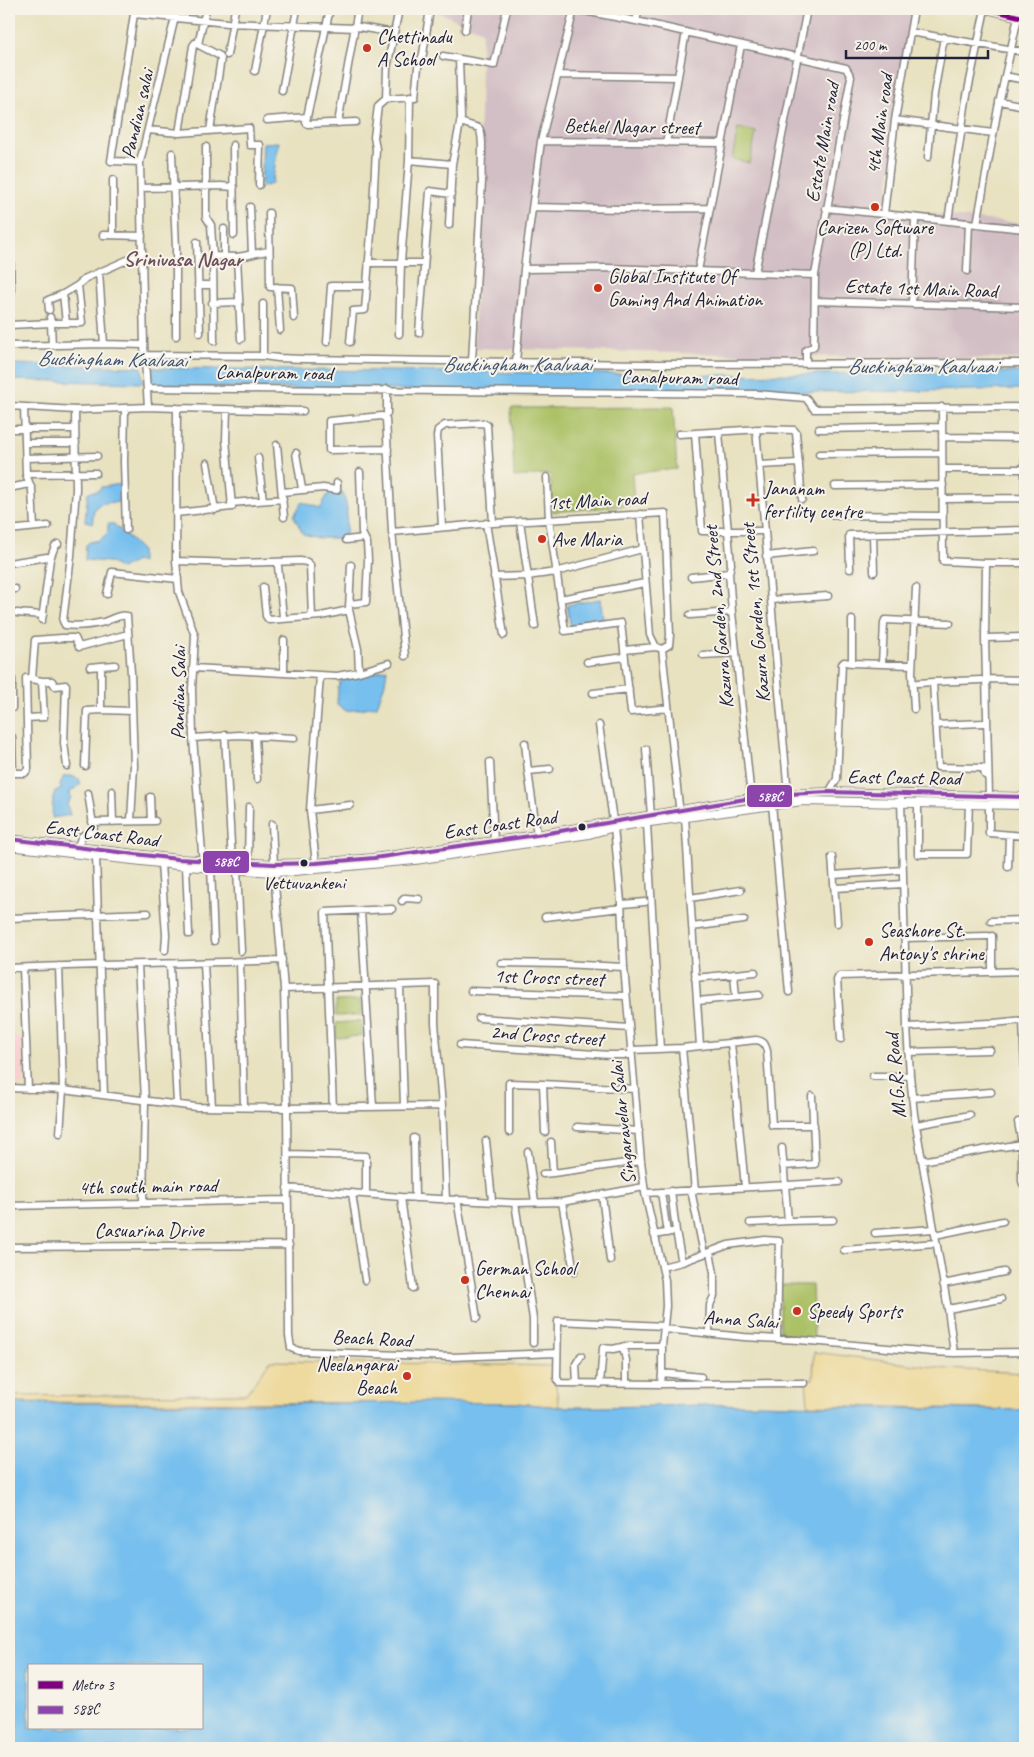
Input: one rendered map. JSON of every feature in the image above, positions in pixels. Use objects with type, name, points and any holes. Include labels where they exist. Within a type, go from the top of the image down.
[{"type":"main road","points":[[1006,9],[1023,16]]},
{"type":"main road","name":"East Coast Road","points":[[682,815],[751,798],[788,794],[903,792],[1025,797]]},
{"type":"main road","name":"East Coast Road","points":[[9,839],[96,856],[161,864],[186,866],[232,862],[274,868],[374,858],[682,815],[802,801],[1025,805]]},
{"type":"main road","name":"East Coast Road","points":[[9,846],[65,850],[77,848],[177,859],[211,867],[315,870],[415,860],[580,836],[613,825]]},
{"type":"street","name":"Pandian salai","points":[[148,407],[144,355],[140,162],[177,9]]},
{"type":"street","points":[[198,44],[206,9]]},
{"type":"street","points":[[227,55],[235,9]]},
{"type":"street","points":[[255,71],[268,9]]},
{"type":"street","points":[[282,90],[297,9]]},
{"type":"street","points":[[338,123],[358,9]]},
{"type":"street","points":[[386,99],[387,68],[399,9]]},
{"type":"street","points":[[350,342],[353,310],[365,310],[375,179],[376,149],[374,137],[378,106],[386,99],[415,97],[418,67],[423,54],[430,9]]},
{"type":"street","points":[[465,30],[468,9]]},
{"type":"street","points":[[442,56],[494,65],[507,9]]},
{"type":"street","points":[[516,362],[524,269],[541,141],[574,9]]},
{"type":"street","name":"Estate Main road","points":[[574,9],[846,68],[851,77],[815,275],[814,346],[807,349],[806,364]]},
{"type":"street","points":[[636,21],[639,9]]},
{"type":"street","points":[[755,273],[807,9]]},
{"type":"street","name":"4th Main road","points":[[884,214],[894,120],[914,9]]},
{"type":"street","points":[[948,221],[962,129],[985,9],[1023,16],[1011,49],[999,101],[973,224],[967,271]]},
{"type":"street","points":[[329,13],[306,122],[307,124],[356,122]]},
{"type":"street","points":[[140,162],[111,161],[134,14],[264,25],[359,27],[394,33]]},
{"type":"street","points":[[666,143],[686,32]]},
{"type":"street","points":[[910,32],[1025,52]]},
{"type":"street","points":[[928,157],[934,94],[944,37]]},
{"type":"street","points":[[178,133],[195,43],[221,58],[210,131]]},
{"type":"street","points":[[698,271],[742,45]]},
{"type":"street","points":[[449,225],[452,164],[460,122],[459,59]]},
{"type":"street","points":[[558,75],[678,77]]},
{"type":"street","points":[[1006,76],[1025,80]]},
{"type":"street","points":[[399,334],[401,262],[409,160],[410,97]]},
{"type":"street","points":[[999,101],[1025,106]]},
{"type":"street","points":[[267,120],[308,118]]},
{"type":"street","points":[[894,120],[993,133]]},
{"type":"street","points":[[460,122],[479,128],[482,135],[480,168],[482,181],[472,361]]},
{"type":"street","points":[[148,130],[178,133],[249,128],[250,145],[260,145],[259,185]]},
{"type":"street","name":"Bethel Nagar street","points":[[541,141],[722,143]]},
{"type":"street","points":[[233,145],[234,235]]},
{"type":"street","points":[[206,147],[206,217],[211,225],[214,341]]},
{"type":"street","points":[[172,153],[176,336]]},
{"type":"street","points":[[409,160],[452,164]]},
{"type":"street","points":[[113,180],[114,235]]},
{"type":"street","points":[[141,188],[234,187]]},
{"type":"street","points":[[419,333],[430,191],[451,194]]},
{"type":"street","points":[[250,207],[252,254]]},
{"type":"street","points":[[532,207],[710,208]]},
{"type":"street","points":[[826,208],[1025,229]]},
{"type":"street","points":[[269,213],[270,287],[292,288],[294,318]]},
{"type":"street","points":[[912,304],[915,218]]},
{"type":"street","points":[[9,222],[11,294],[9,297]]},
{"type":"street","points":[[224,229],[224,257]]},
{"type":"street","points":[[103,235],[142,236]]},
{"type":"street","points":[[197,242],[200,333]]},
{"type":"street","points":[[213,256],[237,257],[269,251]]},
{"type":"street","points":[[49,310],[48,300],[64,294],[86,278],[143,253]]},
{"type":"street","points":[[237,257],[240,340]]},
{"type":"street","points":[[368,263],[424,263]]},
{"type":"street","points":[[524,269],[606,268],[815,275]]},
{"type":"street","points":[[99,272],[104,344]]},
{"type":"street","points":[[9,325],[51,320],[66,323],[82,322],[78,285]]},
{"type":"street","points":[[198,285],[213,285]]},
{"type":"street","points":[[327,342],[332,286],[367,286]]},
{"type":"street","points":[[277,287],[280,330]]},
{"type":"street","points":[[64,294],[66,323]]},
{"type":"street","name":"Estate 1st Main Road","points":[[816,301],[1025,307]]},
{"type":"street","points":[[212,303],[238,302]]},
{"type":"street","points":[[263,304],[263,356]]},
{"type":"street","points":[[51,320],[52,346]]},
{"type":"street","points":[[9,346],[144,345]]},
{"type":"street","name":"Canalpuram road","points":[[144,355],[516,362],[1025,363]]},
{"type":"street","name":"Canalpuram road","points":[[147,388],[757,394],[806,398],[814,409],[1025,407]]},
{"type":"street","points":[[387,390],[387,413]]},
{"type":"street","points":[[9,406],[75,410],[148,407],[303,411]]},
{"type":"street","points":[[24,407],[26,474],[32,490],[34,527]]},
{"type":"street","points":[[942,407],[944,562],[1025,563]]},
{"type":"street","points":[[1025,407],[1025,427]]},
{"type":"street","name":"Pandian Salai","points":[[176,408],[176,561],[179,592],[195,636],[193,738],[203,864]]},
{"type":"street","points":[[125,409],[126,530]]},
{"type":"street","points":[[176,512],[232,508],[226,440],[227,409]]},
{"type":"street","points":[[75,410],[76,473],[72,556],[63,623],[72,626],[90,625],[126,615],[132,673],[134,766],[131,821]]},
{"type":"street","points":[[388,449],[329,450],[329,421],[385,416],[386,419],[388,449],[392,532],[405,656]]},
{"type":"street","points":[[442,527],[438,430],[445,425],[483,423],[487,425],[489,523],[494,577],[504,635]]},
{"type":"street","points":[[820,429],[942,427]]},
{"type":"street","points":[[9,429],[76,429]]},
{"type":"street","points":[[679,434],[719,433],[756,429],[796,431],[802,500]]},
{"type":"street","name":"Kazura Garden, 1st Street","points":[[756,429],[788,794]]},
{"type":"street","points":[[695,433],[702,531],[764,531]]},
{"type":"street","name":"Kazura Garden, 2nd Street","points":[[719,433],[731,564],[729,573],[732,612],[751,798]]},
{"type":"street","points":[[942,438],[1025,438]]},
{"type":"street","points":[[25,443],[76,443]]},
{"type":"street","points":[[277,445],[284,517]]},
{"type":"street","points":[[1025,446],[1025,523]]},
{"type":"street","points":[[296,453],[302,489]]},
{"type":"street","points":[[819,454],[942,453]]},
{"type":"street","points":[[26,458],[98,456]]},
{"type":"street","points":[[258,458],[263,500]]},
{"type":"street","points":[[207,463],[215,510]]},
{"type":"street","points":[[759,465],[799,463]]},
{"type":"street","points":[[943,469],[1025,469]]},
{"type":"street","points":[[26,474],[96,472]]},
{"type":"street","points":[[264,587],[267,619],[312,616],[366,602],[368,543],[364,538],[360,472]]},
{"type":"street","points":[[546,477],[549,519],[565,632],[621,623],[631,712],[668,708]]},
{"type":"street","points":[[232,503],[263,500],[302,489],[323,488],[337,490],[337,483]]},
{"type":"street","points":[[9,488],[29,484]]},
{"type":"street","points":[[835,486],[943,485]]},
{"type":"street","points":[[943,499],[1025,498]]},
{"type":"street","name":"1st Main road","points":[[392,532],[489,523],[665,513],[670,635],[669,645],[659,648]]},
{"type":"street","points":[[640,514],[650,635],[659,648],[682,815],[690,898],[700,1046]]},
{"type":"street","points":[[833,516],[943,516]]},
{"type":"street","points":[[520,521],[535,626]]},
{"type":"street","points":[[9,530],[48,526]]},
{"type":"street","points":[[850,569],[848,536],[1025,530]]},
{"type":"street","points":[[873,535],[874,572]]},
{"type":"street","points":[[346,540],[364,538]]},
{"type":"street","points":[[17,613],[42,618],[50,559],[54,546],[58,544]]},
{"type":"street","points":[[494,577],[527,576],[556,572],[642,548]]},
{"type":"street","points":[[766,556],[813,551]]},
{"type":"street","points":[[9,563],[47,556],[50,559]]},
{"type":"street","points":[[176,561],[237,563],[307,562],[310,565],[312,616]]},
{"type":"street","points":[[986,563],[984,680],[987,795]]},
{"type":"street","points":[[351,565],[349,607],[358,649],[359,672]]},
{"type":"street","points":[[278,566],[283,617]]},
{"type":"street","points":[[107,594],[112,572],[178,578]]},
{"type":"street","points":[[691,577],[729,573]]},
{"type":"street","points":[[560,599],[645,583]]},
{"type":"street","points":[[914,709],[912,665],[916,588]]},
{"type":"street","points":[[771,600],[828,596]]},
{"type":"street","points":[[690,615],[732,612]]},
{"type":"street","points":[[852,620],[852,663]]},
{"type":"street","points":[[882,664],[884,623],[886,620],[950,623]]},
{"type":"street","points":[[32,680],[35,640],[75,638],[79,647],[128,634]]},
{"type":"street","points":[[984,638],[1025,637]]},
{"type":"street","points":[[284,640],[284,673]]},
{"type":"street","points":[[587,662],[624,653],[659,648]]},
{"type":"street","points":[[703,655],[736,653]]},
{"type":"street","points":[[829,792],[837,780],[842,664],[844,662],[912,665]]},
{"type":"street","points":[[193,668],[320,676],[359,672],[389,663]]},
{"type":"street","points":[[90,667],[115,664]]},
{"type":"street","points":[[100,710],[101,666]]},
{"type":"street","points":[[316,863],[310,810],[320,676]]},
{"type":"street","points":[[12,737],[11,773],[25,773],[28,769],[26,678],[52,681],[55,686],[66,685],[64,743],[67,766]]},
{"type":"street","points":[[9,679],[12,679],[12,708]]},
{"type":"street","points":[[26,718],[44,717],[42,680]]},
{"type":"street","points":[[918,683],[1025,680]]},
{"type":"street","points":[[933,682],[938,767],[983,768],[985,771],[987,795]]},
{"type":"street","points":[[593,694],[629,689]]},
{"type":"street","points":[[85,766],[87,711],[132,711]]},
{"type":"street","points":[[935,725],[983,723]]},
{"type":"street","name":"Singaravelar Salai","points":[[599,724],[613,825],[621,905],[626,996],[639,1130],[640,1161],[666,1293],[661,1384]]},
{"type":"street","points":[[225,735],[232,862]]},
{"type":"street","points":[[193,738],[225,735],[294,738]]},
{"type":"street","points":[[255,735],[257,778]]},
{"type":"street","points":[[525,744],[537,835]]},
{"type":"street","points":[[646,749],[660,1049]]},
{"type":"street","points":[[490,762],[494,841]]},
{"type":"street","points":[[528,772],[550,769]]},
{"type":"street","points":[[112,791],[114,822]]},
{"type":"street","name":"M.G.R. Road","points":[[903,792],[900,804],[900,884],[912,1098],[954,1353]]},
{"type":"street","points":[[77,848],[82,836],[94,831],[88,793]]},
{"type":"street","points":[[92,822],[153,821],[150,798]]},
{"type":"street","points":[[772,804],[790,992]]},
{"type":"street","points":[[918,804],[918,854],[944,855],[967,854],[969,804]]},
{"type":"street","points":[[988,804],[989,833],[1025,836]]},
{"type":"street","points":[[310,810],[350,805]]},
{"type":"street","points":[[248,863],[249,807]]},
{"type":"street","points":[[272,824],[284,989],[289,1245]]},
{"type":"street","points":[[1008,867],[1009,835]]},
{"type":"street","points":[[96,856],[104,1095]]},
{"type":"street","points":[[832,857],[837,923]]},
{"type":"street","points":[[161,864],[166,935],[165,950]]},
{"type":"street","points":[[186,866],[190,934]]},
{"type":"street","points":[[211,867],[214,941]]},
{"type":"street","points":[[237,869],[241,951]]},
{"type":"street","points":[[834,875],[900,870]]},
{"type":"street","points":[[835,888],[900,884]]},
{"type":"street","points":[[690,898],[741,890]]},
{"type":"street","points":[[402,901],[405,898],[420,899]]},
{"type":"street","points":[[545,917],[645,902]]},
{"type":"street","points":[[333,1108],[325,912],[392,909]]},
{"type":"street","points":[[362,911],[373,1107]]},
{"type":"street","points":[[9,918],[148,913]]},
{"type":"street","points":[[692,927],[744,920]]},
{"type":"street","points":[[991,921],[1025,920]]},
{"type":"street","points":[[904,938],[990,936],[992,971]]},
{"type":"street","points":[[9,968],[170,965],[282,960]]},
{"type":"street","points":[[240,962],[244,1108]]},
{"type":"street","points":[[500,963],[624,967]]},
{"type":"street","points":[[204,964],[212,1107]]},
{"type":"street","points":[[138,965],[145,1100],[144,1202]]},
{"type":"street","points":[[170,965],[177,1104]]},
{"type":"street","points":[[58,966],[63,1090],[60,1133]]},
{"type":"street","points":[[23,968],[28,1090]]},
{"type":"street","points":[[841,1039],[837,980],[839,976],[1025,971]]},
{"type":"street","points":[[695,978],[755,972]]},
{"type":"street","points":[[734,974],[736,997]]},
{"type":"street","points":[[284,989],[435,984],[446,1200]]},
{"type":"street","points":[[400,986],[404,1106]]},
{"type":"street","name":"1st Cross street","points":[[471,991],[626,996]]},
{"type":"street","points":[[698,1001],[759,995]]},
{"type":"street","points":[[479,1018],[629,1028]]},
{"type":"street","points":[[907,1027],[1024,1020],[1025,1072]]},
{"type":"street","name":"2nd Cross street","points":[[460,1045],[610,1055],[756,1040],[764,1043],[767,1051],[772,1126],[814,1124]]},
{"type":"street","points":[[731,1043],[745,1188]]},
{"type":"street","points":[[682,1048],[693,1191],[706,1251],[714,1273],[714,1296],[710,1305],[709,1334]]},
{"type":"street","points":[[908,1052],[990,1050]]},
{"type":"street","points":[[873,1076],[910,1075]]},
{"type":"street","points":[[509,1132],[509,1083],[635,1089]]},
{"type":"street","points":[[544,1084],[545,1132]]},
{"type":"street","points":[[9,1088],[63,1090],[196,1107],[333,1108],[442,1106]]},
{"type":"street","points":[[912,1098],[991,1092]]},
{"type":"street","points":[[783,1166],[815,1164],[812,1096]]},
{"type":"street","points":[[916,1125],[970,1115]]},
{"type":"street","points":[[1018,1122],[1023,1144],[1024,1185]]},
{"type":"street","points":[[576,1127],[639,1130]]},
{"type":"street","points":[[414,1138],[416,1198]]},
{"type":"street","points":[[486,1141],[492,1200]]},
{"type":"street","points":[[551,1142],[553,1173]]},
{"type":"street","points":[[922,1161],[1023,1144]]},
{"type":"street","points":[[782,1148],[788,1222]]},
{"type":"street","points":[[528,1152],[535,1202]]},
{"type":"street","points":[[288,1154],[366,1156],[366,1194]]},
{"type":"street","points":[[543,1174],[640,1161]]},
{"type":"street","points":[[287,1188],[446,1200],[492,1200],[515,1203],[562,1202],[645,1190],[660,1192],[693,1191],[839,1182]]},
{"type":"street","points":[[671,1191],[681,1258]]},
{"type":"street","points":[[660,1192],[667,1232]]},
{"type":"street","points":[[352,1193],[365,1280]]},
{"type":"street","points":[[602,1195],[610,1260]]},
{"type":"street","points":[[401,1197],[413,1288]]},
{"type":"street","points":[[457,1199],[477,1318]]},
{"type":"street","name":"4th south main road","points":[[9,1206],[287,1200]]},
{"type":"street","points":[[562,1202],[574,1272]]},
{"type":"street","points":[[515,1203],[533,1319],[533,1343]]},
{"type":"street","points":[[750,1223],[833,1220]]},
{"type":"street","points":[[875,1233],[935,1232],[1003,1221]]},
{"type":"street","points":[[654,1235],[676,1231]]},
{"type":"street","points":[[662,1267],[682,1262],[706,1251],[728,1245],[766,1240],[779,1241],[777,1338]]},
{"type":"street","points":[[844,1250],[936,1243]]},
{"type":"street","name":"Casuarina Drive","points":[[9,1247],[289,1245]]},
{"type":"street","name":"Beach Road","points":[[289,1245],[289,1340],[290,1348],[293,1350],[443,1357],[557,1354]]},
{"type":"street","points":[[943,1284],[1004,1272]]},
{"type":"street","points":[[948,1309],[1001,1300]]},
{"type":"street","name":"Anna Salai","points":[[557,1354],[558,1321],[664,1327],[709,1334],[954,1353],[1025,1352]]},
{"type":"street","points":[[600,1384],[603,1348],[662,1346]]},
{"type":"street","points":[[623,1347],[626,1360],[626,1384]]},
{"type":"street","points":[[557,1354],[557,1378],[560,1383],[804,1383]]},
{"type":"street","points":[[577,1384],[576,1364],[581,1356]]},
{"type":"street","points":[[662,1373],[702,1377]]},
{"type":"shaded area","points":[[431,9],[913,9],[885,209],[1025,224],[1025,359],[798,356],[474,348],[482,31]]},
{"type":"shaded area","points":[[23,1037],[25,1085],[9,1085],[9,1038]]},
{"type":"green space","points":[[738,128],[756,132],[750,163],[732,159]]},
{"type":"green space","points":[[673,407],[677,469],[632,473],[634,505],[553,512],[550,474],[514,477],[511,408]]},
{"type":"green space","points":[[360,1000],[361,1015],[336,1016],[336,1001]]},
{"type":"green space","points":[[361,1021],[361,1036],[337,1038],[336,1023]]},
{"type":"green space","name":"Speedy Sports","points":[[780,1285],[812,1285],[814,1339],[780,1337]]},
{"type":"sand","points":[[814,1352],[948,1369],[1025,1373],[1025,1410],[808,1405],[806,1379],[813,1379]]},
{"type":"sand","name":"Neelangarai Beach","points":[[270,1361],[553,1366],[559,1407],[517,1403],[9,1402],[9,1396],[246,1394]]},
{"type":"water","points":[[279,142],[272,184],[261,187],[263,143]]},
{"type":"water","points":[[9,364],[142,367],[143,383],[9,380]]},
{"type":"water","points":[[150,368],[703,375],[1025,372],[1025,389],[697,392],[150,387]]},
{"type":"water","points":[[122,484],[120,502],[99,505],[94,511],[93,523],[85,521],[88,492],[98,491],[101,487]]},
{"type":"water","points":[[330,491],[343,493],[347,508],[346,538],[319,538],[303,534],[294,516],[302,502],[320,508]]},
{"type":"water","points":[[108,524],[114,524],[141,550],[141,563],[136,561],[121,569],[109,562],[85,560],[86,545],[100,540],[108,532]]},
{"type":"water","points":[[600,599],[604,622],[571,628],[567,605]]},
{"type":"water","points":[[387,669],[385,683],[377,706],[346,711],[337,704],[338,688],[341,680]]},
{"type":"water","points":[[64,776],[79,779],[81,784],[70,792],[71,798],[67,804],[70,815],[52,818],[55,791],[61,790],[60,785]]},
{"type":"water","points":[[422,1402],[517,1403],[559,1407],[758,1404],[1025,1410],[1025,1748],[9,1748],[9,1403],[271,1404]]},
{"type":"metro line","name":"3","points":[[988,9],[1025,18]]},
{"type":"transit line","name":"588C","points":[[9,839],[177,859],[274,864],[316,863],[374,858],[537,835],[751,798],[788,794],[829,792],[1025,797]]},
{"type":"place","name":"Chettinadu A School","points":[[367,48]]},
{"type":"place","name":"Carizen Software (P) Ltd.","points":[[875,207]]},
{"type":"place","name":"Global Institute Of Gaming And Animation","points":[[598,288]]},
{"type":"place","name":"Jananam fertility centre","points":[[753,500]]},
{"type":"place","name":"Ave Maria","points":[[542,539]]},
{"type":"place","name":"Vettuvankeni","points":[[304,863]]},
{"type":"place","name":"Seashore St. Antony's shrine","points":[[869,942]]},
{"type":"place","name":"German School Chennai","points":[[465,1280]]},
{"type":"place","name":"Speedy Sports","points":[[797,1311]]},
{"type":"place","name":"Neelangarai Beach","points":[[407,1376]]},
{"type":"district","name":"Srinivasa Nagar","points":[[183,259]]},
{"type":"water label","name":"Buckingham Kaalvaai","points":[[112,359]]},
{"type":"water label","name":"Buckingham Kaalvaai","points":[[517,364]]},
{"type":"water label","name":"Buckingham Kaalvaai","points":[[922,366]]}]
